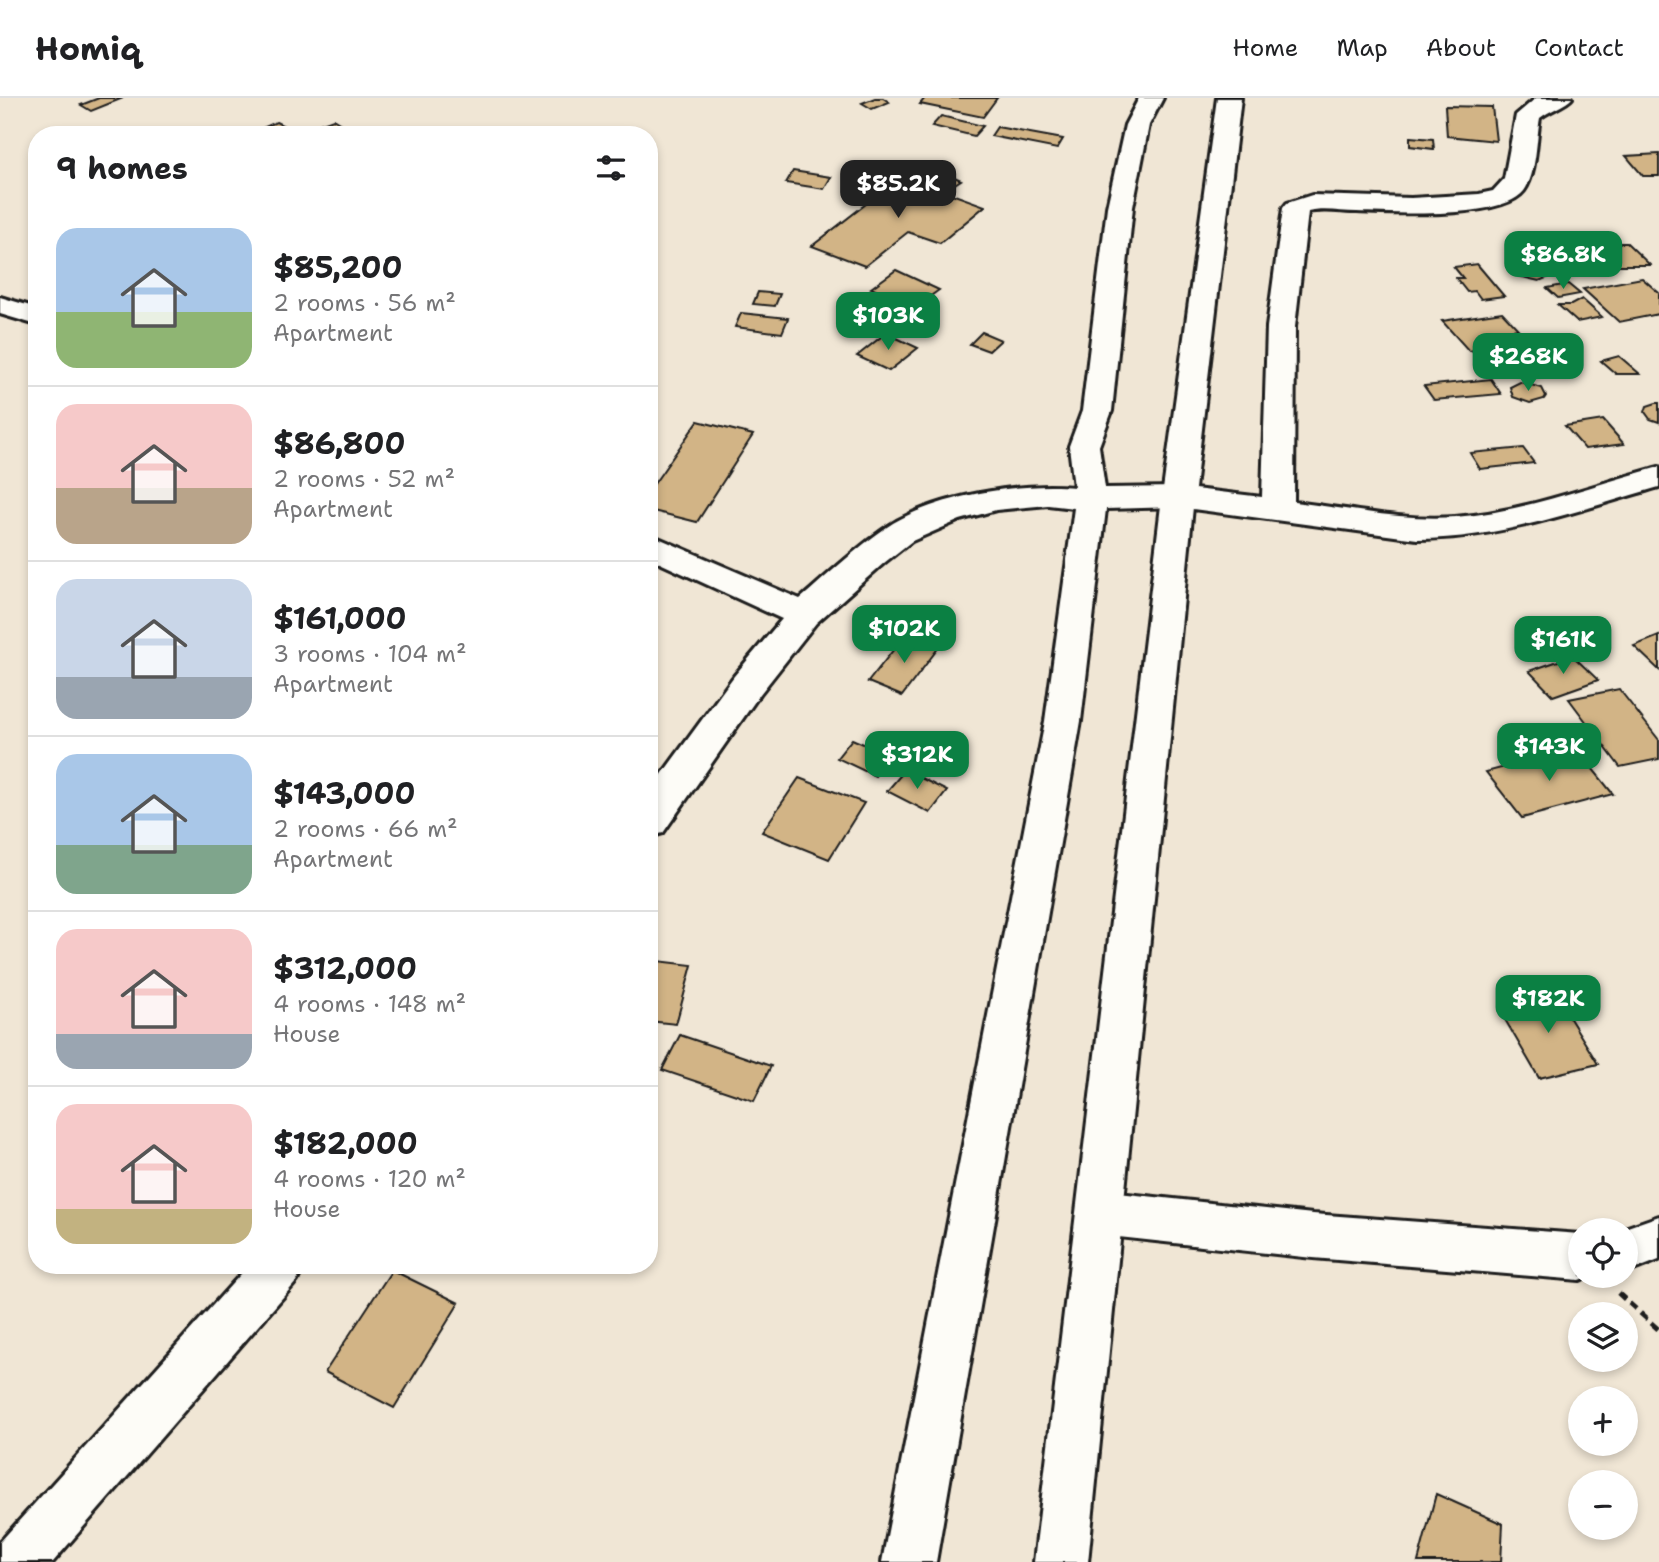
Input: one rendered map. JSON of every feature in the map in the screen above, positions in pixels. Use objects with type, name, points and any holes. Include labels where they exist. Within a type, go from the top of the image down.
[{"type":"street","points":[[909,1562],[1063,721],[1091,499],[1084,446],[1097,411],[1120,207],[1137,125],[1152,98]]},
{"type":"street","points":[[1061,1562],[1178,497],[1228,98]]},
{"type":"street","points":[[1279,510],[1281,327],[1296,208],[1312,203],[1411,206],[1480,202],[1502,196],[1513,188],[1517,178],[1528,115],[1546,102],[1560,98]]},
{"type":"street","points":[[0,305],[28,314]]},
{"type":"street","points":[[658,809],[747,685],[804,615],[901,533],[949,512],[996,500],[1048,495],[1091,499],[1178,497],[1417,528],[1455,528],[1503,522],[1659,477]]},
{"type":"street","points":[[658,549],[804,615]]},
{"type":"street","points":[[1100,1213],[1568,1260]]},
{"type":"street","points":[[1638,1248],[1659,1238]]},
{"type":"street","points":[[18,1562],[271,1274]]},
{"type":"path","points":[[1625,1288],[1659,1330]]},
{"type":"building","points":[[99,98],[123,98],[91,111],[81,105]]},
{"type":"building","points":[[883,98],[889,102],[872,109],[862,103]]},
{"type":"building","points":[[925,98],[997,98],[983,117],[920,104]]},
{"type":"building","points":[[1445,106],[1492,107],[1496,141],[1447,136]]},
{"type":"building","points":[[941,116],[983,126],[974,136],[932,126]]},
{"type":"building","points":[[333,119],[344,126],[314,126]]},
{"type":"building","points":[[276,122],[284,126],[267,126]]},
{"type":"building","points":[[997,127],[1063,139],[1057,149],[991,136]]},
{"type":"building","points":[[1410,137],[1433,139],[1434,149],[1410,146]]},
{"type":"building","points":[[1659,154],[1659,176],[1643,176],[1626,156]]},
{"type":"building","points":[[936,169],[961,180],[945,190],[920,179]]},
{"type":"building","points":[[793,171],[831,177],[824,189],[786,183]]},
{"type":"building","points":[[902,176],[985,206],[940,243],[908,232],[865,266],[812,246]]},
{"type":"building","points":[[1594,243],[1627,243],[1650,265],[1607,265]]},
{"type":"building","points":[[1526,257],[1547,263],[1554,275],[1539,281],[1518,276],[1509,265],[1514,259]]},
{"type":"building","points":[[1477,264],[1504,296],[1481,299],[1475,291],[1467,292],[1456,278],[1463,278],[1454,267]]},
{"type":"building","points":[[896,270],[939,290],[914,308],[871,288]]},
{"type":"building","points":[[1642,278],[1659,293],[1659,314],[1619,322],[1583,289]]},
{"type":"building","points":[[1568,284],[1580,294],[1558,298],[1547,288]]},
{"type":"building","points":[[758,292],[780,294],[775,306],[753,304]]},
{"type":"building","points":[[1582,299],[1602,317],[1577,322],[1558,305],[1571,305]]},
{"type":"building","points":[[1502,312],[1518,329],[1498,332],[1509,344],[1469,351],[1442,321]]},
{"type":"building","points":[[741,313],[788,318],[782,333],[735,327]]},
{"type":"building","points":[[982,332],[1001,340],[989,351],[970,344]]},
{"type":"building","points":[[886,333],[918,348],[889,371],[857,356]]},
{"type":"building","points":[[1619,356],[1640,374],[1616,374],[1601,361]]},
{"type":"building","points":[[1491,379],[1501,394],[1434,400],[1424,386]]},
{"type":"building","points":[[1520,382],[1542,388],[1546,396],[1530,403],[1513,397],[1510,387]]},
{"type":"building","points":[[1659,403],[1659,422],[1650,419],[1645,412],[1647,406]]},
{"type":"building","points":[[1603,420],[1624,444],[1585,449],[1565,426]]},
{"type":"building","points":[[698,421],[753,435],[697,522],[658,512],[658,478]]},
{"type":"building","points":[[1523,448],[1534,463],[1480,469],[1470,453]]},
{"type":"building","points":[[906,634],[939,647],[902,696],[868,682]]},
{"type":"building","points":[[1659,636],[1659,670],[1634,646]]},
{"type":"building","points":[[1573,656],[1598,680],[1553,696],[1529,671]]},
{"type":"building","points":[[1619,689],[1659,740],[1659,759],[1620,767],[1569,699]]},
{"type":"building","points":[[852,739],[891,756],[875,776],[837,758]]},
{"type":"building","points":[[1576,748],[1613,794],[1522,818],[1486,772]]},
{"type":"building","points":[[905,770],[947,791],[930,813],[887,791]]},
{"type":"building","points":[[799,778],[864,803],[829,859],[762,832]]},
{"type":"building","points":[[658,961],[692,965],[676,1024],[658,1022]]},
{"type":"building","points":[[1550,986],[1598,1064],[1539,1078],[1500,1011]]},
{"type":"building","points":[[680,1035],[771,1066],[754,1101],[662,1070]]},
{"type":"building","points":[[389,1274],[400,1274],[459,1303],[394,1408],[325,1372]]},
{"type":"building","points":[[1436,1494],[1503,1524],[1501,1562],[1418,1562]]}]
